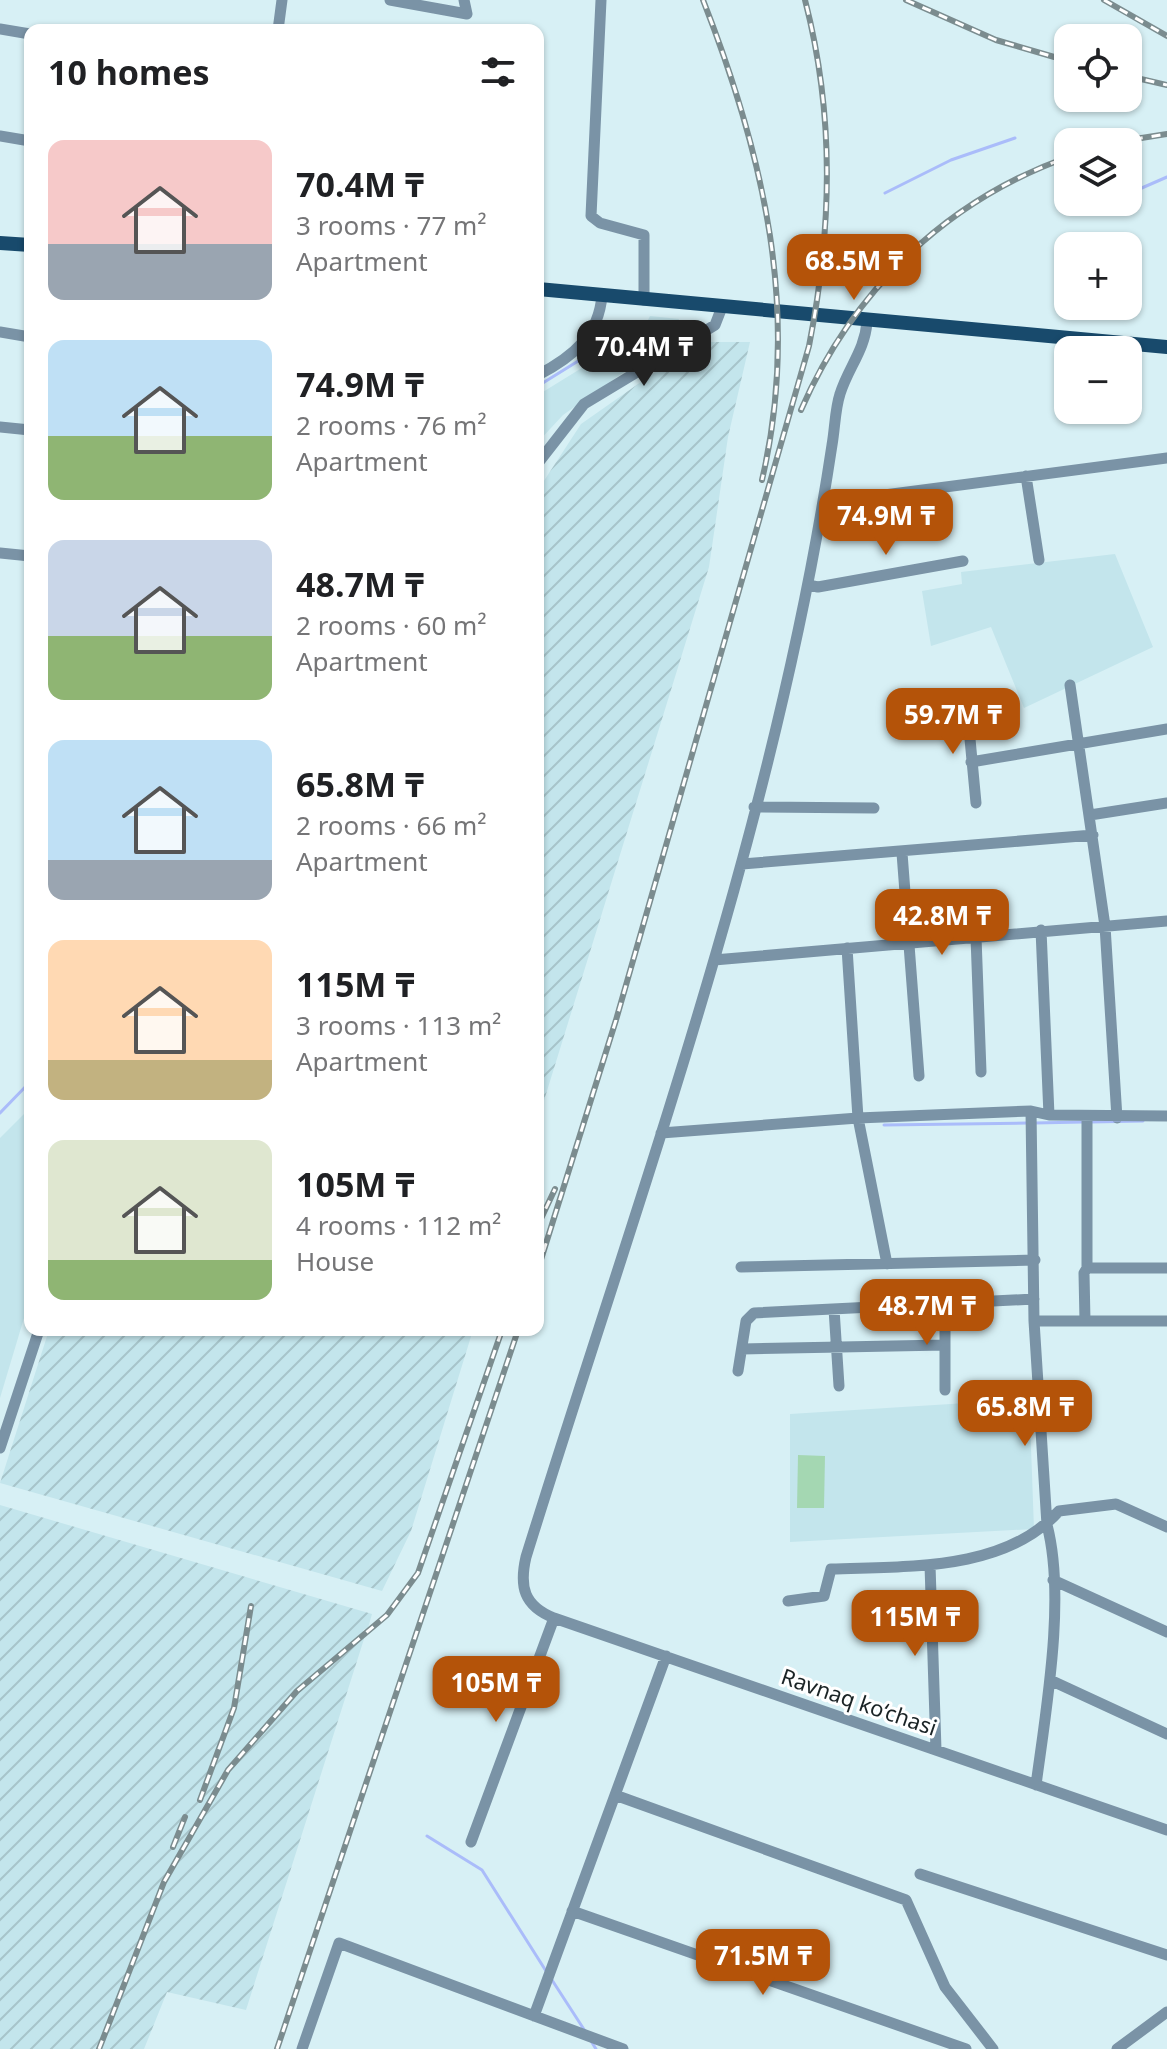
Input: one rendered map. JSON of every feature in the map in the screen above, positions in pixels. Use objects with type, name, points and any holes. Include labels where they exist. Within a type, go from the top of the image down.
[{"type":"main road","points":[[0,243],[24,245]]},
{"type":"main road","points":[[544,290],[867,322],[1167,347]]},
{"type":"street","points":[[279,24],[282,0]]},
{"type":"street","points":[[390,0],[467,14],[464,0]]},
{"type":"street","points":[[601,0],[591,216],[600,223],[644,235],[644,300]]},
{"type":"street","points":[[0,29],[24,33]]},
{"type":"street","points":[[0,136],[24,140]]},
{"type":"street","points":[[544,371],[589,339],[601,316],[602,295]]},
{"type":"street","points":[[544,455],[584,404],[715,325],[722,307]]},
{"type":"street","points":[[867,322],[866,340],[840,394],[808,585],[742,864],[661,1133],[858,1118],[1031,1111],[1087,1117],[1167,1116]]},
{"type":"street","points":[[0,332],[24,336]]},
{"type":"street","points":[[0,427],[24,429]]},
{"type":"street","points":[[823,503],[1167,458]]},
{"type":"street","points":[[1026,476],[1039,560]]},
{"type":"street","points":[[0,553],[24,555]]},
{"type":"street","points":[[808,585],[818,587],[963,561]]},
{"type":"street","points":[[1070,685],[1081,744],[1105,926],[1117,1118]]},
{"type":"street","points":[[967,707],[976,803]]},
{"type":"street","points":[[971,762],[1167,729]]},
{"type":"street","points":[[1090,815],[1167,803]]},
{"type":"street","points":[[754,807],[874,808]]},
{"type":"street","points":[[742,864],[1093,835]]},
{"type":"street","points":[[902,853],[919,1076]]},
{"type":"street","points":[[714,960],[1167,921]]},
{"type":"street","points":[[1041,930],[1049,1115]]},
{"type":"street","points":[[976,937],[981,1072]]},
{"type":"street","points":[[847,948],[858,1118],[887,1264]]},
{"type":"street","points":[[1031,1111],[1034,1321],[1047,1525],[1054,1553],[1050,1680],[1036,1785]]},
{"type":"street","points":[[1085,1321],[1087,1117]]},
{"type":"street","name":"Ravnaq ko‘chasi","points":[[661,1133],[526,1557],[524,1592],[539,1612],[554,1618],[1167,1830]]},
{"type":"street","points":[[741,1267],[1035,1260]]},
{"type":"street","points":[[1087,1268],[1167,1268]]},
{"type":"street","points":[[738,1371],[746,1321],[754,1313],[1034,1299]]},
{"type":"street","points":[[945,1303],[945,1390]]},
{"type":"street","points":[[834,1309],[839,1386]]},
{"type":"street","points":[[1034,1321],[1167,1321]]},
{"type":"street","points":[[0,1448],[37,1336]]},
{"type":"street","points":[[742,1349],[837,1350],[945,1345]]},
{"type":"street","points":[[788,1601],[824,1596],[831,1569],[930,1565],[1012,1547],[1047,1525],[1059,1511],[1116,1504],[1167,1527]]},
{"type":"street","points":[[930,1565],[936,1750]]},
{"type":"street","points":[[1053,1580],[1167,1632]]},
{"type":"street","points":[[471,1842],[554,1618]]},
{"type":"street","points":[[534,2016],[666,1656]]},
{"type":"street","points":[[1050,1680],[1167,1734]]},
{"type":"street","points":[[615,1795],[906,1900],[945,1987],[993,2049]]},
{"type":"street","points":[[920,1874],[1167,1955]]},
{"type":"street","points":[[572,1911],[966,2049]]},
{"type":"street","points":[[302,2049],[339,1943],[623,2049]]},
{"type":"street","points":[[1117,2049],[1166,2015]]},
{"type":"shaded area","points":[[650,316],[679,319],[671,339],[563,415],[544,436],[544,391],[645,326]]},
{"type":"shaded area","points":[[698,342],[750,342],[728,437],[709,567],[544,1101],[544,481],[581,424]]},
{"type":"shaded area","points":[[1115,554],[1153,647],[1024,708],[991,627],[931,646],[922,591],[962,584],[961,572]]},
{"type":"shaded area","points":[[24,1114],[24,1318],[0,1398],[0,1138]]},
{"type":"shaded area","points":[[47,1336],[471,1336],[411,1531],[382,1591],[0,1483]]},
{"type":"shaded area","points":[[983,1392],[1029,1392],[1034,1529],[790,1542],[790,1414],[983,1402]]},
{"type":"shaded area","points":[[0,1505],[372,1614],[368,1628],[363,1630],[364,1639],[246,2010],[167,1992],[144,2049],[0,2049]]},
{"type":"green space","points":[[798,1455],[825,1456],[824,1508],[797,1508]]},
{"type":"waterway","points":[[885,193],[951,160],[1015,138]]},
{"type":"waterway","points":[[1142,188],[1167,177]]},
{"type":"waterway","points":[[544,382],[636,325]]},
{"type":"waterway","points":[[0,1113],[24,1088]]},
{"type":"waterway","points":[[1091,1122],[1143,1121]]},
{"type":"waterway","points":[[1035,1123],[1083,1122]]},
{"type":"waterway","points":[[884,1125],[1027,1123]]},
{"type":"waterway","points":[[427,1836],[482,1870],[546,1971]]},
{"type":"waterway","points":[[552,1980],[585,2031]]},
{"type":"waterway","points":[[591,2041],[596,2049]]},
{"type":"railway","points":[[703,0],[743,117],[759,176],[770,236],[777,296],[778,356],[773,418],[762,480]]},
{"type":"railway","points":[[544,1250],[616,1020],[809,346],[822,259],[827,173],[822,87],[805,0]]},
{"type":"railway","points":[[906,0],[996,40],[1054,57]]},
{"type":"railway","points":[[1104,0],[1167,36]]},
{"type":"railway","points":[[1142,79],[1167,85]]},
{"type":"railway","points":[[1142,138],[1167,134]]},
{"type":"railway","points":[[801,410],[847,326],[908,255],[943,225],[982,198],[1054,163]]},
{"type":"railway","points":[[544,1212],[555,1189]]},
{"type":"railway","points":[[99,2049],[164,1882],[228,1770],[297,1691],[387,1615],[418,1573],[500,1336]]},
{"type":"railway","points":[[277,2049],[516,1336]]},
{"type":"railway","points":[[200,1800],[234,1708],[251,1606]]},
{"type":"railway","points":[[173,1847],[185,1817]]}]
